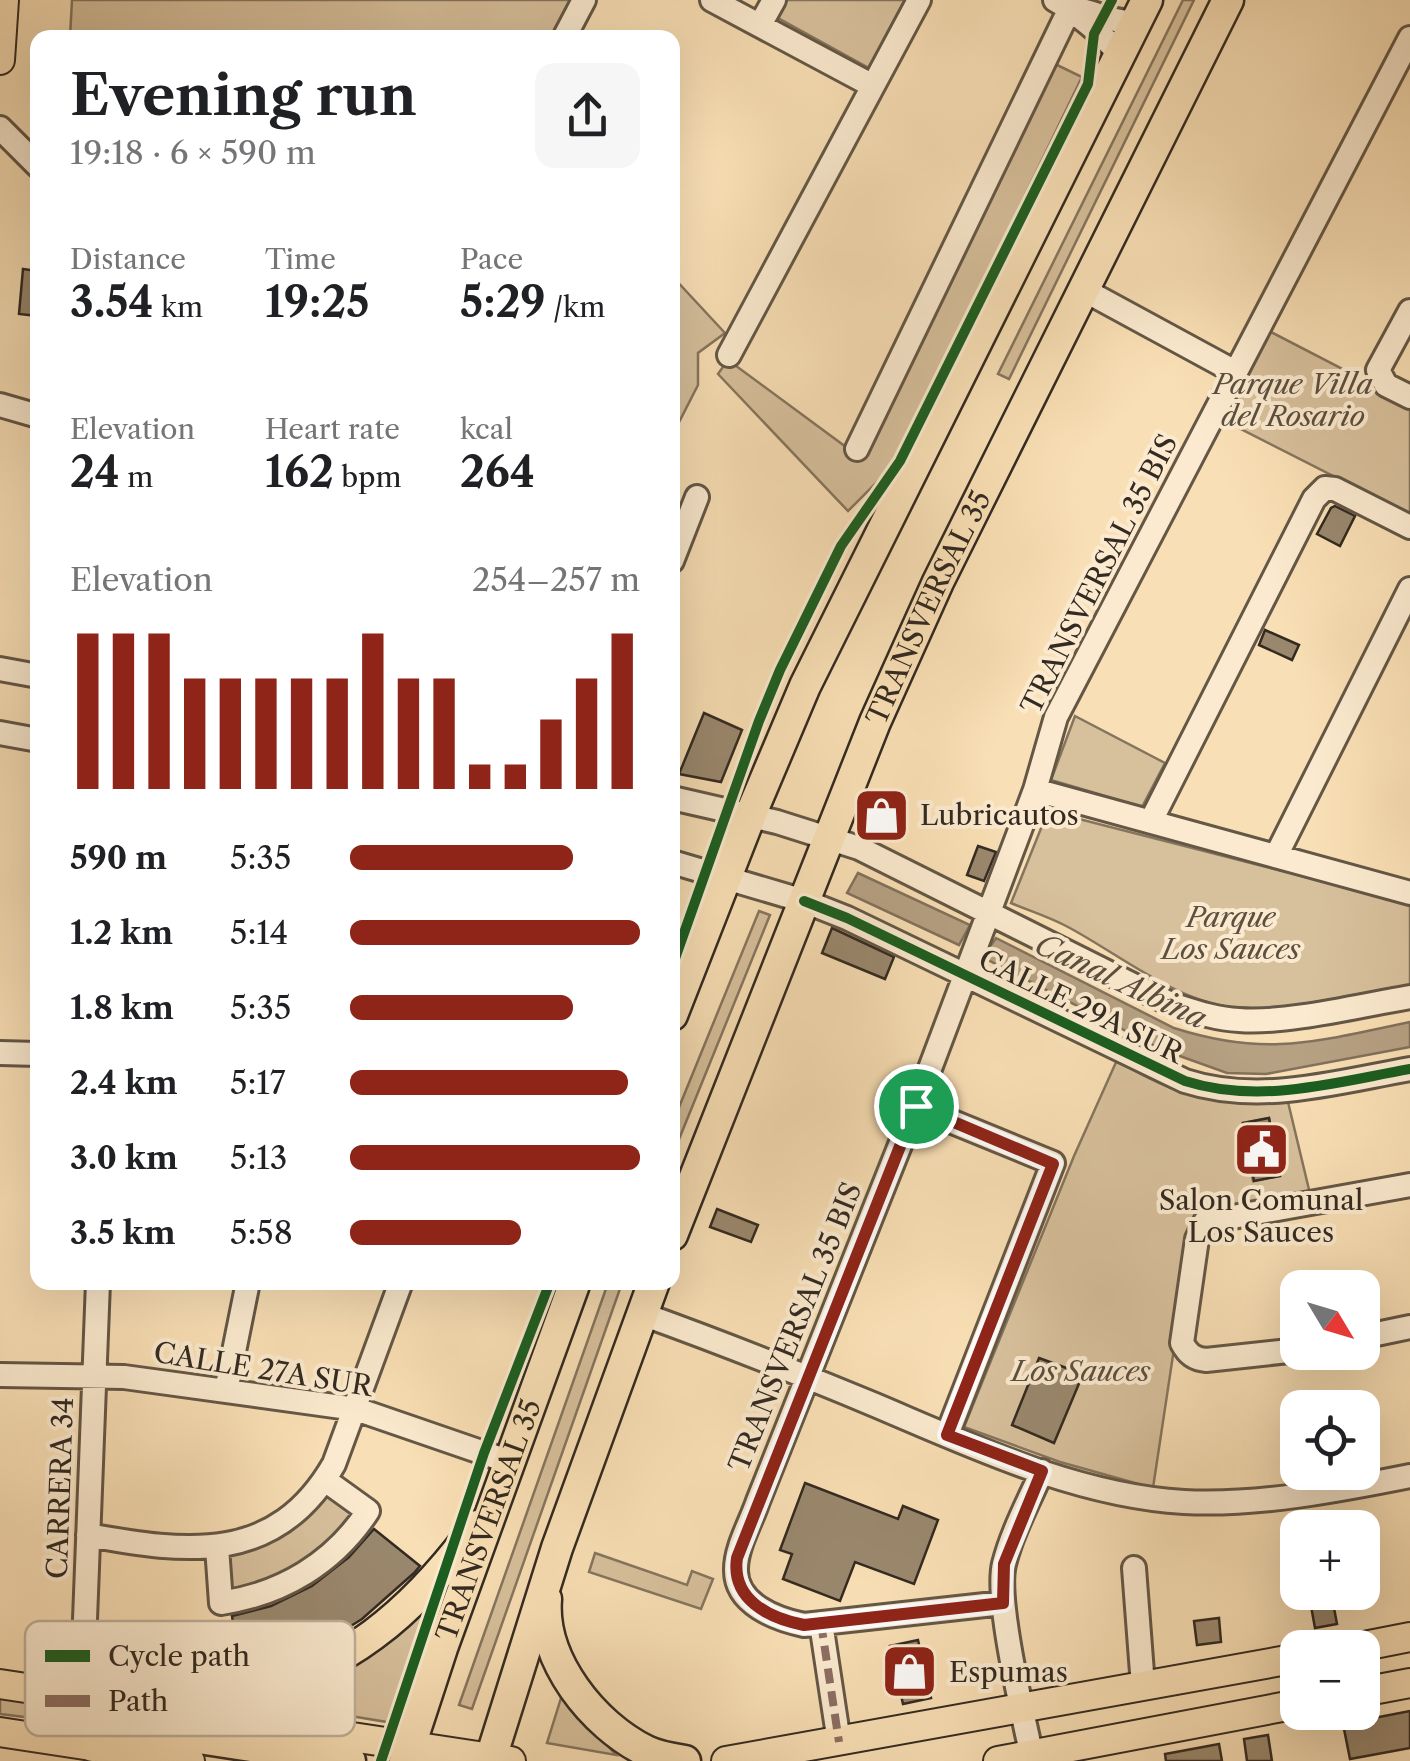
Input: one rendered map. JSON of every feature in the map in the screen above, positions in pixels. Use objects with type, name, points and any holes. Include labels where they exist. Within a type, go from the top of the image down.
[{"type":"highway","name":"TRANSVERSAL 35","points":[[680,1214],[828,838],[938,582],[1228,0]]},
{"type":"highway","points":[[680,995],[750,816],[825,646],[1142,11]]},
{"type":"highway","name":"TRANSVERSAL 35","points":[[407,1754],[572,1290]]},
{"type":"highway","points":[[494,1760],[548,1577],[651,1290]]},
{"type":"highway","points":[[355,1648],[392,1623],[428,1588],[496,1500]]},
{"type":"highway","points":[[548,1577],[547,1634],[565,1674],[583,1698],[632,1742],[655,1755],[685,1761]]},
{"type":"highway","points":[[93,1746],[149,1736]]},
{"type":"highway","points":[[186,1736],[350,1761]]},
{"type":"main road","points":[[0,60],[4,0]]},
{"type":"main road","points":[[1380,1643],[1410,1637]]},
{"type":"main road","points":[[726,1761],[1280,1661]]},
{"type":"main road","points":[[1380,1689],[1410,1683]]},
{"type":"main road","points":[[0,1684],[25,1688]]},
{"type":"main road","points":[[998,1761],[1032,1758],[1280,1708]]},
{"type":"main road","points":[[0,1732],[25,1736]]},
{"type":"main road","points":[[27,1736],[190,1761]]},
{"type":"main road","points":[[308,1736],[407,1754],[494,1760]]},
{"type":"street","points":[[568,30],[584,0]]},
{"type":"street","points":[[712,0],[873,86]]},
{"type":"street","points":[[760,26],[774,0]]},
{"type":"street","points":[[729,355],[919,0]]},
{"type":"street","points":[[1066,3],[1124,22],[1142,11]]},
{"type":"street","points":[[1066,3],[1110,42],[1119,56]]},
{"type":"street","points":[[857,449],[1066,3]]},
{"type":"street","name":"TRANSVERSAL 35 BIS","points":[[821,1623],[804,1625],[780,1620],[755,1605],[739,1587],[737,1558],[1036,790],[1056,717],[1410,38]]},
{"type":"street","points":[[0,128],[30,158]]},
{"type":"street","points":[[1084,290],[1235,372]]},
{"type":"street","points":[[1410,311],[1378,370],[1380,378],[1410,397]]},
{"type":"street","points":[[0,405],[30,414]]},
{"type":"street","points":[[1150,821],[1314,499],[1325,488],[1346,493],[1410,527]]},
{"type":"street","points":[[680,540],[696,497]]},
{"type":"street","points":[[1276,856],[1410,589]]},
{"type":"street","points":[[0,669],[30,675]]},
{"type":"street","points":[[0,732],[30,738]]},
{"type":"street","points":[[1036,790],[1276,856],[1406,884]]},
{"type":"street","name":"CALLE 29A SUR","points":[[680,800],[859,848],[986,921],[1171,1004],[1210,1016],[1243,1021],[1275,1018],[1410,997]]},
{"type":"street","name":"CALLE 29A SUR","points":[[680,864],[804,901],[968,967],[1186,1082],[1213,1090],[1283,1092],[1410,1069]]},
{"type":"street","points":[[0,1053],[30,1054]]},
{"type":"street","points":[[916,1106],[1053,1164],[947,1435]]},
{"type":"street","points":[[1280,1352],[1206,1360],[1192,1356],[1182,1343],[1197,1239],[1205,1222],[1410,1185]]},
{"type":"street","name":"CARRERA 34","points":[[85,1621],[98,1290]]},
{"type":"street","points":[[226,1390],[246,1290]]},
{"type":"street","points":[[88,1535],[186,1550],[217,1547],[277,1525],[325,1480],[356,1409],[398,1290]]},
{"type":"street","points":[[642,1314],[1042,1471],[1132,1495],[1188,1503],[1278,1496],[1410,1476]]},
{"type":"street","points":[[1380,1333],[1410,1327]]},
{"type":"street","name":"CALLE 27A SUR","points":[[0,1374],[94,1376],[356,1409],[510,1462]]},
{"type":"street","points":[[1032,1758],[1003,1603],[1004,1564],[1042,1471]]},
{"type":"street","points":[[217,1547],[221,1603],[265,1593],[305,1574],[344,1544],[368,1512],[325,1480]]},
{"type":"street","points":[[1134,1568],[1143,1686]]},
{"type":"street","points":[[839,1742],[821,1623],[1003,1603]]},
{"type":"green space","points":[[72,0],[571,0],[555,30],[70,30]]},
{"type":"green space","points":[[787,0],[906,0],[869,68],[778,18]]},
{"type":"green space","points":[[1183,0],[1194,0],[1009,379],[998,374]]},
{"type":"green space","points":[[1053,63],[1082,77],[896,463],[848,511],[718,374],[728,360],[861,458]]},
{"type":"green space","points":[[680,285],[725,333],[698,353],[698,385],[680,420]]},
{"type":"green space","name":"Parque Villa del Rosario","points":[[1269,331],[1410,404],[1410,515],[1223,420]]},
{"type":"green space","points":[[1075,716],[1165,763],[1142,807],[1051,780]]},
{"type":"green space","name":"Parque Los Sauces","points":[[1048,811],[1410,904],[1410,985],[1263,1008],[1220,1005],[1174,989],[1068,927],[1011,903]]},
{"type":"green space","points":[[759,911],[770,915],[680,1137],[680,1105]]},
{"type":"green space","name":"Los Sauces","points":[[1117,1060],[1159,1083],[1199,1097],[1288,1102],[1311,1198],[1194,1216],[1153,1488],[1060,1462],[964,1427]],"holes":[[[1269,1118],[1279,1176],[1253,1181],[1243,1123]]]},
{"type":"green space","points":[[606,1290],[620,1290],[472,1709],[459,1705]]},
{"type":"green space","points":[[329,1492],[355,1513],[329,1544],[285,1573],[230,1592],[226,1554]]},
{"type":"green space","points":[[595,1553],[687,1585],[692,1571],[713,1579],[701,1609],[589,1572]]},
{"type":"green space","points":[[432,1596],[387,1722],[355,1717],[355,1645]]},
{"type":"green space","points":[[0,1695],[25,1699],[25,1717],[0,1714]]},
{"type":"green space","points":[[562,1695],[616,1755],[547,1743]]},
{"type":"shaded area","points":[[858,873],[970,925],[959,945],[847,893]]},
{"type":"shaded area","points":[[996,938],[1174,1028],[1207,1037],[1292,1043],[1410,1022],[1410,1047],[1266,1074],[1227,1073],[1163,1050],[988,960],[989,948]]},
{"type":"building","points":[[23,269],[30,270],[30,315],[19,314]]},
{"type":"building","points":[[1335,506],[1355,516],[1340,546],[1317,534]]},
{"type":"building","points":[[1265,630],[1299,645],[1292,660],[1259,645]]},
{"type":"building","points":[[704,713],[742,730],[721,782],[680,772]]},
{"type":"building","points":[[978,846],[996,852],[984,881],[967,875]]},
{"type":"building","points":[[832,928],[894,957],[885,979],[822,953]]},
{"type":"building","name":"Salon Comunal Los Sauces","points":[[1269,1118],[1280,1176],[1254,1181],[1243,1123]]},
{"type":"building","points":[[717,1209],[758,1225],[751,1242],[710,1227]]},
{"type":"building","points":[[1039,1358],[1083,1374],[1054,1443],[1012,1425]]},
{"type":"building","points":[[805,1483],[898,1519],[903,1506],[938,1520],[914,1584],[855,1562],[840,1601],[783,1579],[792,1554],[780,1550]]},
{"type":"building","points":[[374,1529],[420,1566],[355,1623],[233,1621],[232,1616],[271,1606],[312,1586],[349,1557]]},
{"type":"building","points":[[1312,1610],[1334,1610],[1337,1624],[1315,1628]]},
{"type":"building","points":[[1219,1618],[1221,1642],[1197,1645],[1194,1621]]},
{"type":"building","name":"Espumas","points":[[918,1640],[931,1698],[903,1704],[890,1646]]},
{"type":"building","points":[[1410,1711],[1410,1748],[1350,1759],[1344,1730],[1380,1730],[1380,1717]]},
{"type":"building","points":[[1268,1735],[1272,1761],[1247,1761],[1244,1739]]},
{"type":"building","points":[[1219,1744],[1222,1761],[1166,1761],[1165,1754]]},
{"type":"marked path","points":[[821,1623],[839,1742]]},
{"type":"cycle path","points":[[680,944],[780,670],[841,546],[900,461],[1088,84],[1094,34],[1112,0]]},
{"type":"cycle path","points":[[804,901],[1185,1081],[1213,1088],[1270,1091],[1410,1069]]},
{"type":"cycle path","points":[[381,1761],[484,1453],[547,1290]]},
{"type":"place","name":"Lubricautos","points":[[881,815]]},
{"type":"place","name":"Salon Comunal Los Sauces","points":[[1261,1149]]},
{"type":"place","name":"Espumas","points":[[910,1672]]},
{"type":"route","points":[[916,1106],[1053,1164],[947,1435],[1042,1471],[1004,1564],[1003,1603],[804,1625],[780,1620],[755,1605],[739,1587],[737,1558],[916,1106]]},
{"type":"water label","name":"Canal Albina","points":[[1121,981]]}]
